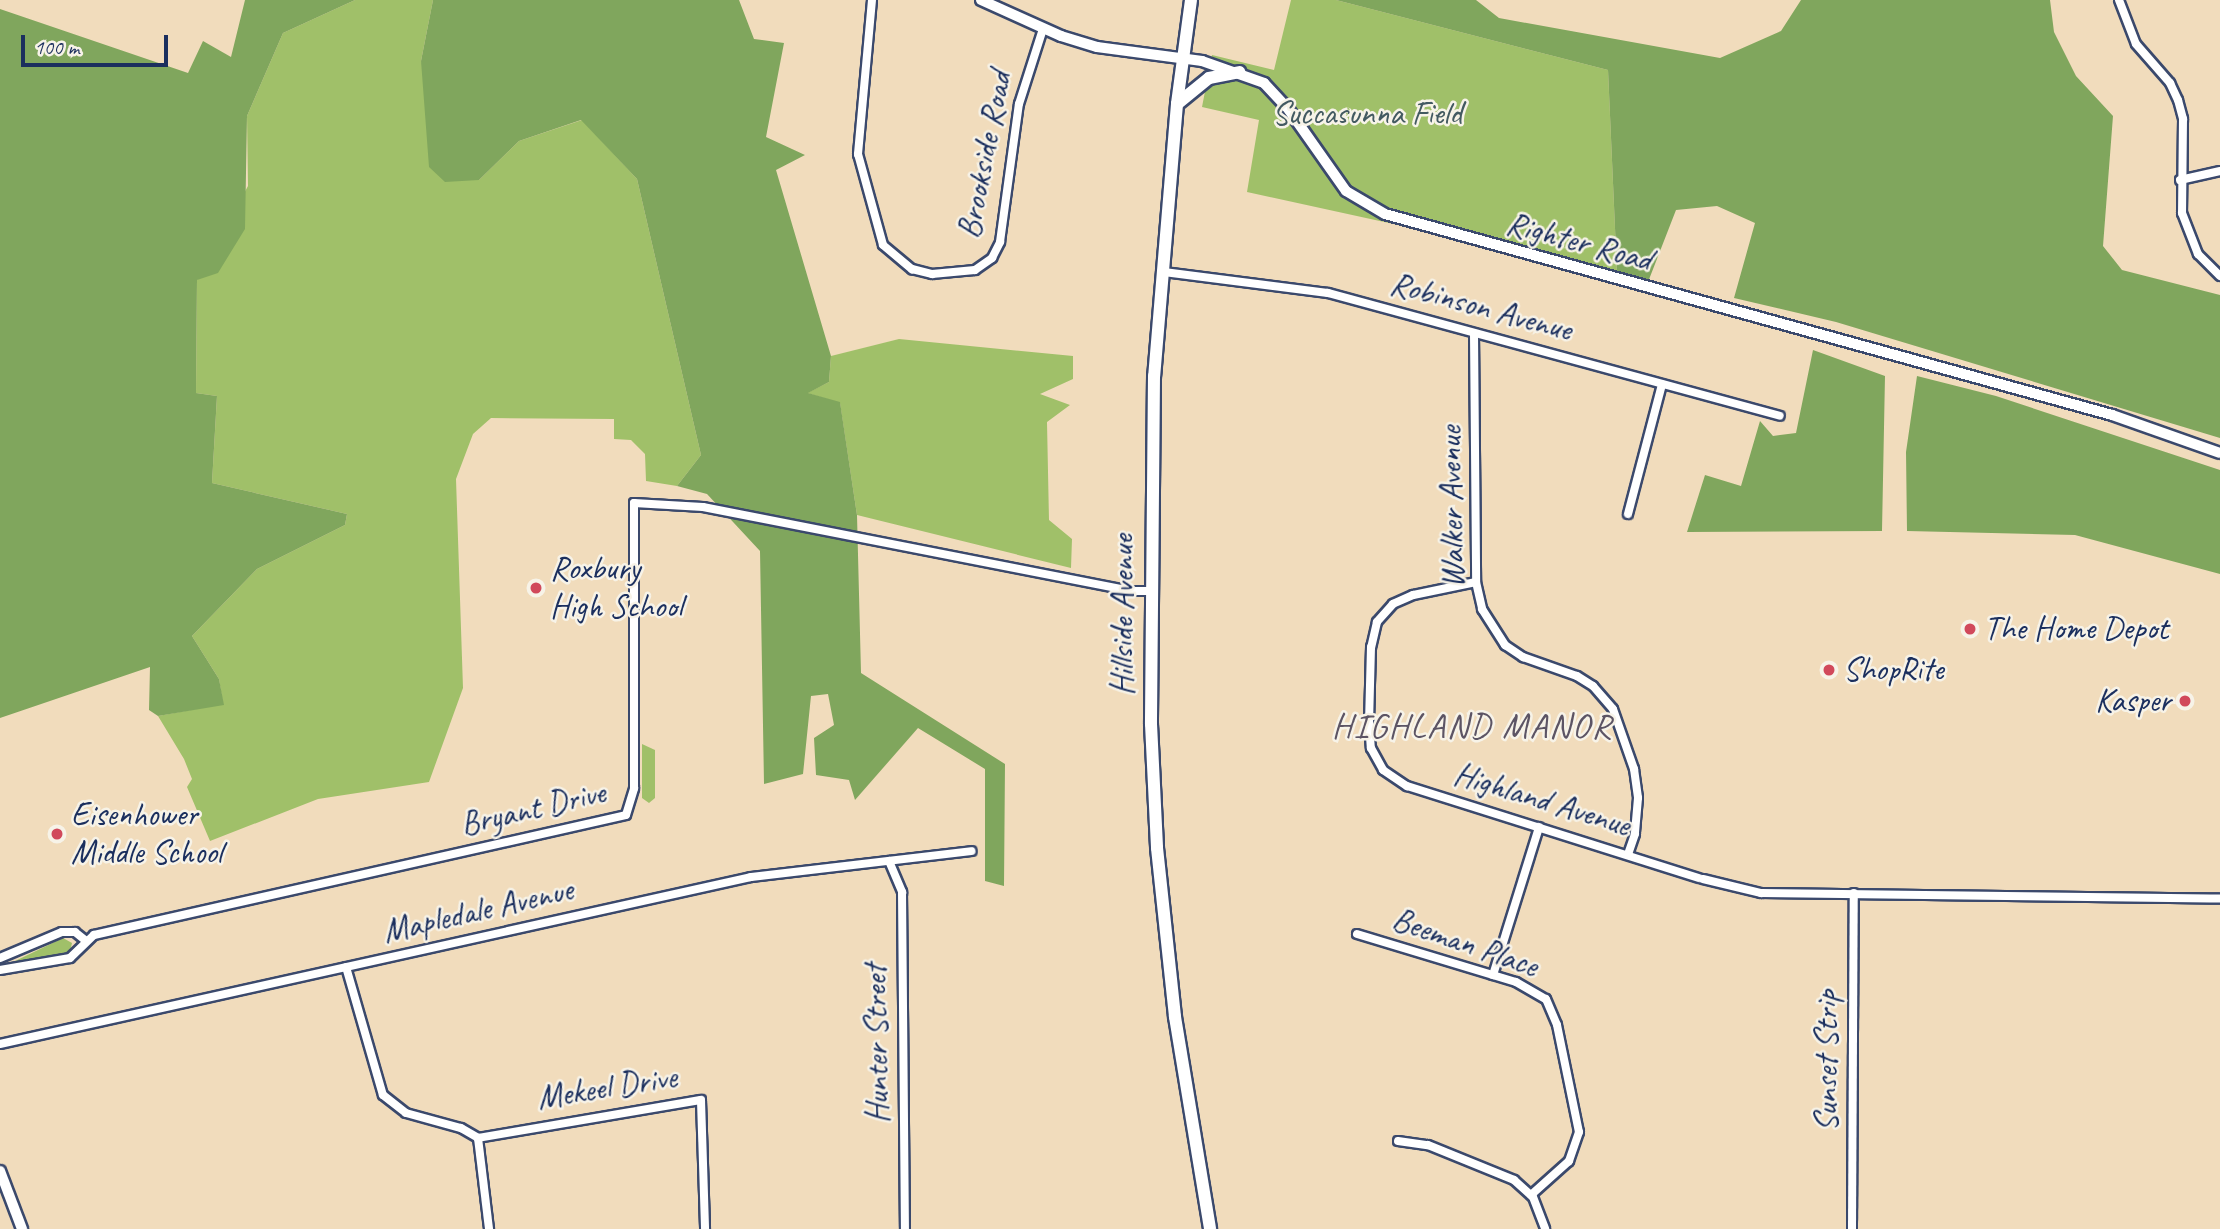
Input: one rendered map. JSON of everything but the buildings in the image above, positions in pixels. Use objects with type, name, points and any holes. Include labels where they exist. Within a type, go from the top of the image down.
[{"type":"main road","name":"Hillside Avenue","points":[[1191,0],[1177,104],[1152,420],[1151,724],[1163,912],[1189,1120],[1210,1229]]},
{"type":"main road","points":[[1177,104],[1209,78],[1239,72]]},
{"type":"street","name":"Brookside Road","points":[[872,0],[858,154],[883,245],[912,269],[932,274],[975,270],[992,258],[1000,242],[1019,104],[1043,29]]},
{"type":"street","name":"Righter Road","points":[[981,0],[1043,29],[1097,47],[1184,59],[1239,72],[1264,83],[1279,97],[1346,191],[1385,214],[2112,415],[2220,453]]},
{"type":"street","points":[[2119,0],[2136,44],[2170,83],[2178,100],[2183,119],[2180,180],[2189,234],[2198,254],[2220,276]]},
{"type":"street","points":[[2180,180],[2220,171]]},
{"type":"street","name":"Robinson Avenue","points":[[1164,272],[1328,293],[1780,416]]},
{"type":"street","name":"Walker Avenue","points":[[1474,334],[1476,582],[1486,620],[1505,645],[1523,657],[1577,676],[1594,686],[1613,709],[1634,769],[1638,798],[1628,854]]},
{"type":"street","points":[[1628,514],[1662,384]]},
{"type":"street","name":"Bryant Drive","points":[[0,970],[70,958],[85,940],[626,815],[634,788],[634,503],[703,507],[1131,591],[1151,591]]},
{"type":"street","name":"Highland Avenue","points":[[1476,582],[1413,595],[1393,604],[1377,622],[1371,646],[1371,748],[1383,770],[1398,783],[1753,892],[2220,899]]},
{"type":"street","points":[[1493,975],[1538,827]]},
{"type":"street","name":"Mapledale Avenue","points":[[0,1044],[751,877],[971,851]]},
{"type":"street","name":"Hunter Street","points":[[890,861],[902,892],[905,1229]]},
{"type":"street","name":"Sunset Strip","points":[[1852,1229],[1854,893]]},
{"type":"street","name":"Bryant Drive","points":[[0,958],[62,932],[75,932],[85,940]]},
{"type":"street","name":"Beeman Place","points":[[1357,934],[1493,975],[1534,990],[1546,999],[1557,1025],[1579,1132],[1569,1161],[1531,1195]]},
{"type":"street","points":[[346,967],[383,1095],[406,1113],[478,1138],[489,1229]]},
{"type":"street","name":"Mekeel Drive","points":[[478,1138],[701,1100],[705,1229]]},
{"type":"street","points":[[1398,1141],[1428,1145],[1501,1173],[1531,1195],[1545,1229]]},
{"type":"street","points":[[0,1171],[22,1229]]},
{"type":"green space","points":[[245,0],[355,0],[283,33],[247,116],[245,229],[218,273],[197,280],[196,393],[217,396],[212,483],[347,514],[345,525],[257,569],[192,636],[219,679],[224,705],[158,716],[149,710],[150,667],[0,718],[0,9],[188,73],[203,41],[231,57]]},
{"type":"green space","points":[[355,0],[433,0],[421,61],[479,180],[519,141],[582,120],[637,179],[701,455],[677,486],[646,481],[645,454],[631,440],[614,439],[614,419],[491,418],[473,434],[456,479],[463,688],[429,782],[318,799],[210,841],[187,787],[192,779],[184,759],[158,716],[223,704],[219,679],[192,636],[257,569],[345,525],[347,514],[212,483],[217,396],[196,393],[197,280],[248,186],[247,116],[283,33]]},
{"type":"green space","points":[[433,0],[739,0],[754,39],[784,43],[766,137],[805,155],[776,170],[831,356],[829,382],[808,393],[840,402],[857,515],[861,673],[1005,764],[1004,886],[985,881],[985,769],[918,728],[855,800],[849,780],[816,775],[814,738],[834,725],[828,694],[811,696],[803,774],[764,784],[760,551],[707,494],[677,486],[701,455],[637,179],[581,120],[519,141],[479,180],[445,182],[429,167],[421,61]]},
{"type":"green space","name":"Succasunna Field","points":[[1291,0],[1336,0],[1608,70],[1617,273],[1247,192],[1259,120],[1202,107],[1212,55],[1274,70]]},
{"type":"green space","points":[[1336,0],[1476,0],[1499,18],[1720,58],[1781,31],[1801,0],[2050,0],[2054,32],[2076,76],[2113,116],[2103,246],[2122,270],[2220,295],[2220,438],[1836,322],[1734,298],[1755,223],[1717,206],[1676,210],[1648,282],[1617,273],[1608,70]]},
{"type":"green space","points":[[899,339],[1073,356],[1073,379],[1040,394],[1070,405],[1047,422],[1049,520],[1072,539],[1071,568],[857,515],[840,403],[807,393],[829,382],[831,356]]},
{"type":"green space","points":[[1813,350],[1885,376],[1882,531],[1687,532],[1705,475],[1741,486],[1760,421],[1773,436],[1796,433]]},
{"type":"green space","points":[[1917,376],[1996,396],[2220,470],[2220,574],[2075,535],[1907,531],[1906,452]]},
{"type":"green space","points":[[642,744],[655,750],[655,798],[649,803],[642,798]]},
{"type":"green space","points":[[63,938],[72,943],[70,952],[13,962]]},
{"type":"place","name":"Roxbury High School","points":[[536,588]]},
{"type":"place","name":"The Home Depot","points":[[1970,629]]},
{"type":"place","name":"ShopRite","points":[[1829,670]]},
{"type":"place","name":"Kasper","points":[[2185,701]]},
{"type":"place","name":"Eisenhower Middle School","points":[[57,834]]},
{"type":"district","name":"HIGHLAND MANOR","points":[[1472,726]]}]
